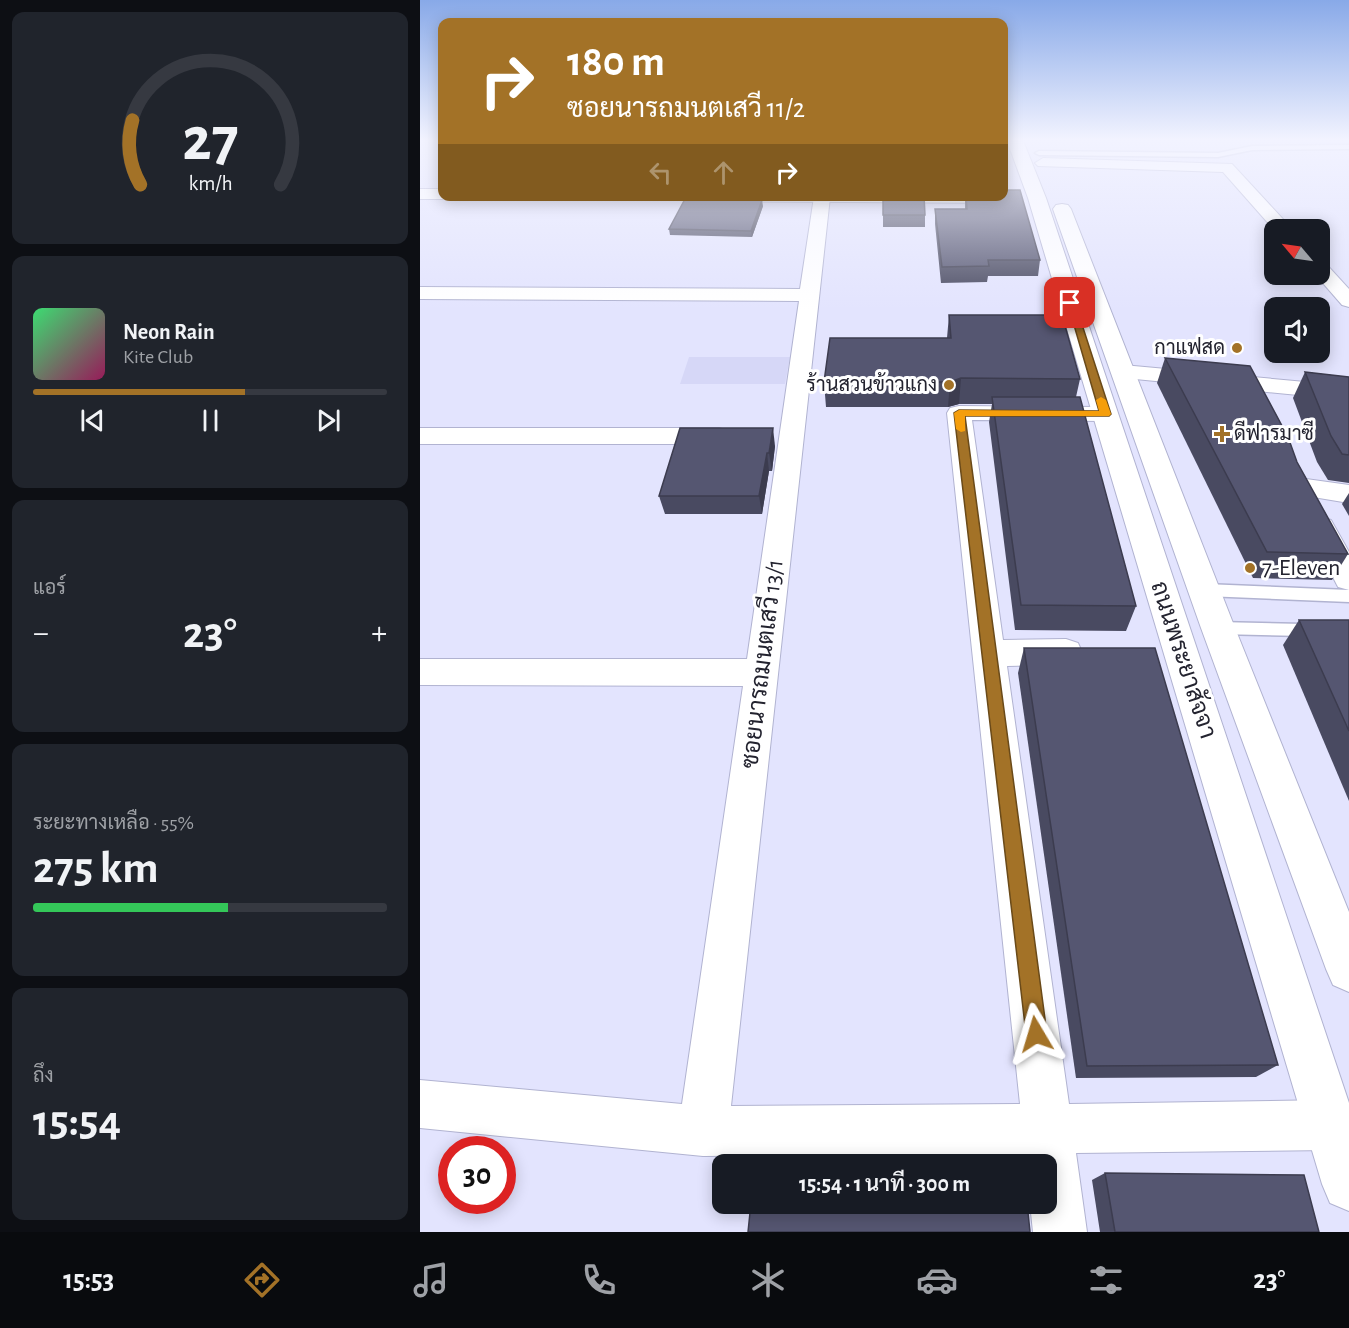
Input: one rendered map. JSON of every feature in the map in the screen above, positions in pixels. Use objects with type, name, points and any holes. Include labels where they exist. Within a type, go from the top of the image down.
[{"type":"main road","name":"ถนนพระยาสัจจา","points":[[1058,195],[1218,628],[1349,969]]},
{"type":"main road","points":[[1008,198],[1037,198]]},
{"type":"main road","name":"ถนนพระยาสัจจา","points":[[1037,198],[1071,324],[1106,414],[1349,1184]]},
{"type":"street","points":[[1253,195],[1274,219]]},
{"type":"street","name":"ซอยนารถมนตเสวี 13/1","points":[[703,1131],[762,673],[769,436],[810,295],[822,201]]},
{"type":"street","points":[[1330,280],[1349,301]]},
{"type":"street","points":[[420,293],[810,295]]},
{"type":"street","points":[[1123,372],[1262,383],[1349,393]]},
{"type":"street","points":[[1262,383],[1272,413]]},
{"type":"street","points":[[1060,1232],[959,413],[1106,414]]},
{"type":"street","points":[[420,436],[769,436]]},
{"type":"street","points":[[1349,494],[1296,477],[1349,579]]},
{"type":"street","points":[[1144,651],[1180,650]]},
{"type":"street","points":[[989,653],[1096,651]]},
{"type":"street","points":[[420,672],[762,673]]},
{"type":"street","points":[[420,1104],[703,1131],[1330,1125]]},
{"type":"lane","points":[[1205,590],[1349,596]]},
{"type":"lane","points":[[1218,628],[1349,631]]},
{"type":"shaded area","points":[[689,357],[790,357],[785,384],[680,384]]},
{"type":"building","points":[[1008,195],[1022,195],[1040,260],[988,260],[989,266],[942,267],[935,209],[967,209],[966,201],[1008,201]]},
{"type":"building","points":[[684,201],[762,201],[751,231],[669,229]]},
{"type":"building","points":[[883,201],[924,201],[925,215],[883,215]]},
{"type":"building","points":[[949,315],[1062,315],[1080,379],[961,378],[950,382],[824,382],[830,338],[951,338]]},
{"type":"building","points":[[1165,358],[1250,366],[1288,437],[1297,462],[1348,554],[1267,552]]},
{"type":"building","points":[[1305,372],[1349,377],[1349,455],[1342,454],[1331,436]]},
{"type":"building","points":[[992,397],[1080,397],[1136,606],[1021,605]]},
{"type":"building","points":[[680,428],[773,428],[759,496],[659,496]]},
{"type":"building","points":[[1299,620],[1349,620],[1349,731]]},
{"type":"building","points":[[1024,648],[1155,648],[1278,1065],[1087,1066]]},
{"type":"building","points":[[1105,1173],[1304,1175],[1319,1232],[1115,1232]]},
{"type":"building","points":[[750,1214],[1028,1214],[1030,1232],[748,1232]]},
{"type":"slow traffic","points":[[961,429],[959,413],[1106,414],[1101,400]]},
{"type":"place","name":"กาแฟสด","points":[[1237,348]]},
{"type":"place","name":"ร้านสวนข้าวแกง","points":[[949,385]]},
{"type":"place","name":"ดีฟารมาซี","points":[[1222,434]]},
{"type":"place","name":"7-Eleven","points":[[1250,568]]},
{"type":"route","points":[[1036,1034],[959,413],[1106,414],[1070,303]]}]
